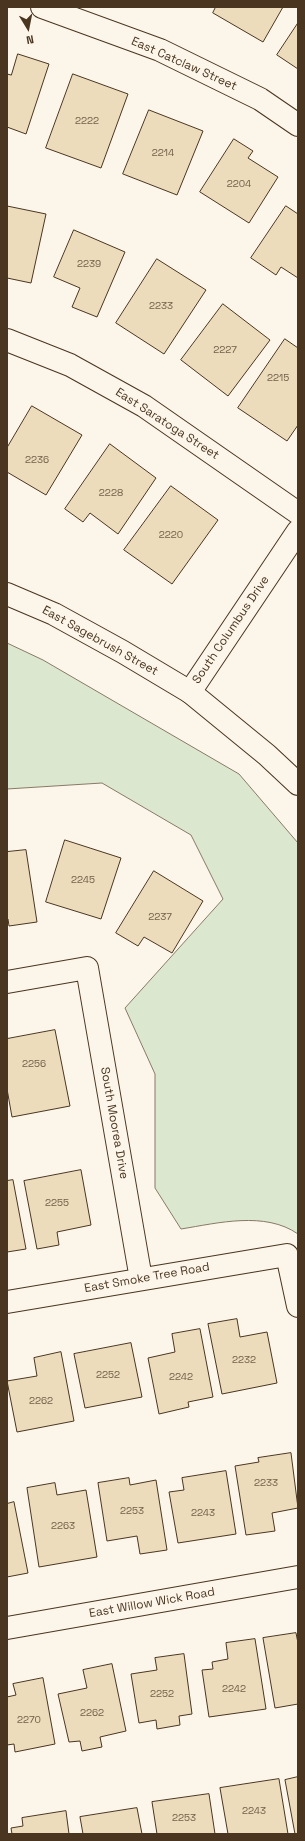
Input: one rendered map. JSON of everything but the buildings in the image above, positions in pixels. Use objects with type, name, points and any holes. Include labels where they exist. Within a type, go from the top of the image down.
[{"type":"street","name":"East Catclaw Street","points":[[42,7],[168,54],[260,99],[298,125]]},
{"type":"street","name":"East Saratoga Street","points":[[7,340],[70,365],[144,406],[298,513]]},
{"type":"street","name":"South Columbus Drive","points":[[298,531],[190,692],[267,755],[298,784]]},
{"type":"street","name":"East Sagebrush Street","points":[[7,594],[54,614],[123,652],[190,692]]},
{"type":"street","name":"South Moorea Drive","points":[[7,982],[87,968],[141,1279]]},
{"type":"street","name":"East Smoke Tree Road","points":[[7,1302],[287,1255],[298,1306]]},
{"type":"street","name":"East Willow Wick Road","points":[[7,1628],[298,1577]]},
{"type":"green space","points":[[7,643],[43,660],[239,774],[298,843],[298,1234],[285,1227],[256,1221],[226,1222],[181,1229],[155,1188],[155,1074],[125,1008],[223,899],[191,835],[102,783],[7,789]]}]
